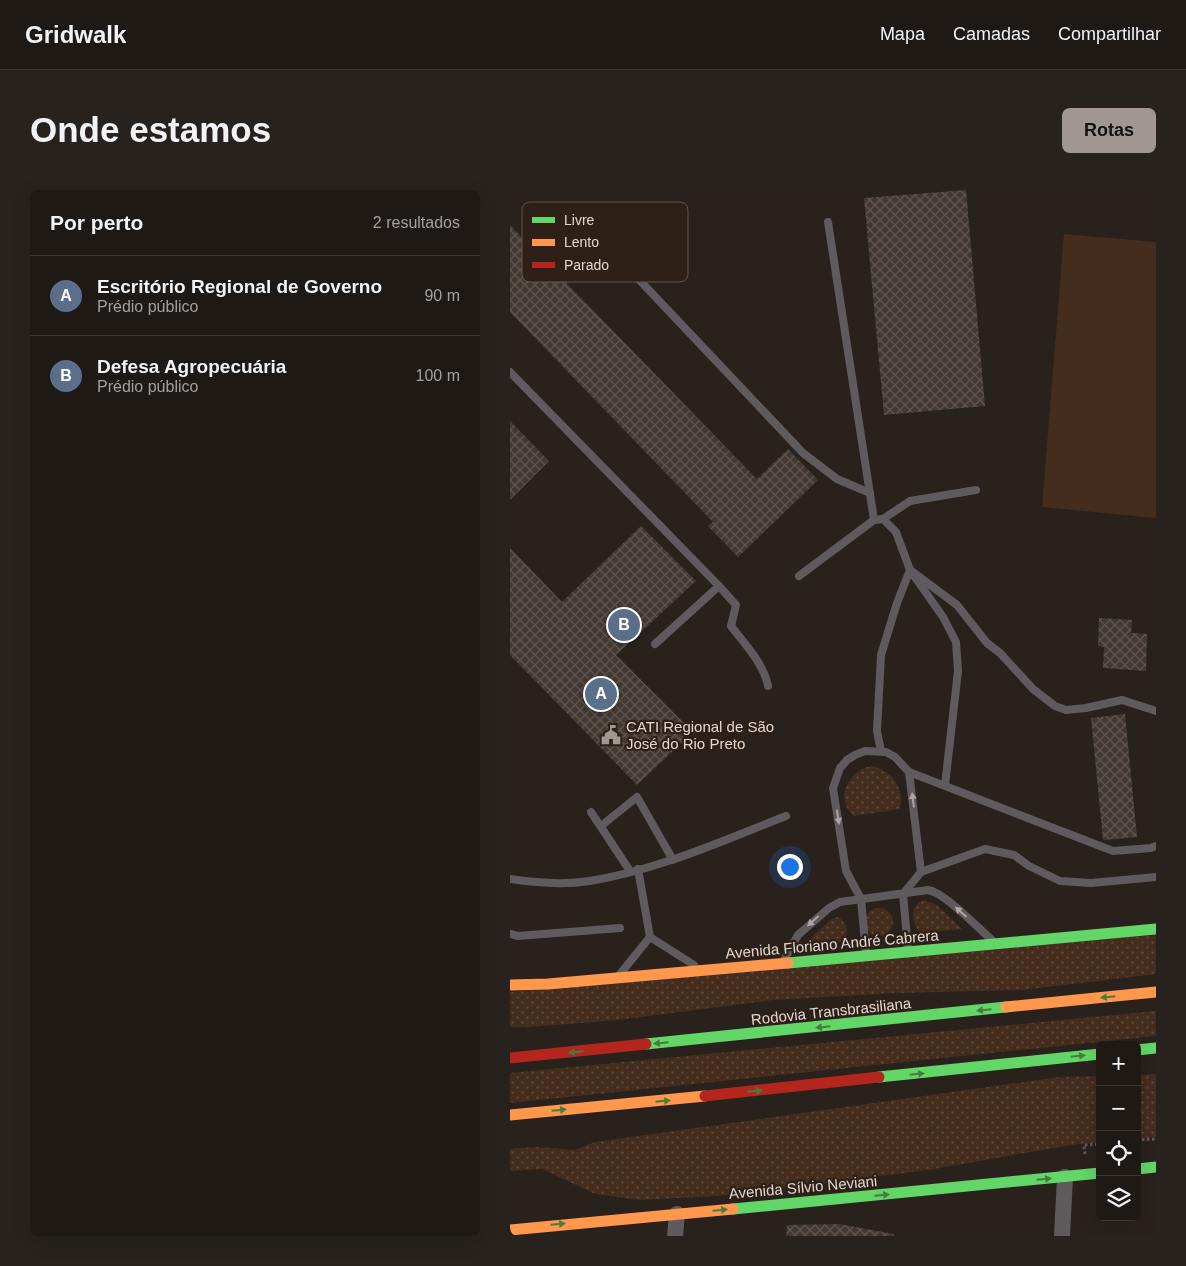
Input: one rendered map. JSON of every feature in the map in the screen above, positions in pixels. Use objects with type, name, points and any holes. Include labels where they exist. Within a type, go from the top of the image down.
[{"type":"main road","name":"Avenida Floriano André Cabrera","points":[[510,985],[548,984],[782,964],[1156,929]]},
{"type":"main road","name":"Rodovia Transbrasiliana","points":[[510,1058],[1156,992]]},
{"type":"main road","points":[[585,1039],[625,1047]]},
{"type":"main road","points":[[1141,1050],[1156,1048]]},
{"type":"main road","points":[[510,1115],[1096,1054]]},
{"type":"main road","points":[[582,1120],[619,1105]]},
{"type":"main road","points":[[1141,1169],[1156,1167]]},
{"type":"main road","name":"Avenida Sílvio Neviani","points":[[510,1230],[1096,1173]]},
{"type":"street","points":[[1062,1236],[1065,1177]]},
{"type":"street","points":[[675,1236],[677,1214]]},
{"type":"lane","points":[[828,222],[874,520]]},
{"type":"lane","points":[[641,282],[803,453],[837,478],[870,493]]},
{"type":"lane","points":[[510,372],[736,605],[730,626],[750,650],[766,676],[768,686]]},
{"type":"lane","points":[[799,576],[874,520],[883,519],[910,501],[976,490]]},
{"type":"lane","points":[[883,519],[896,532],[910,570],[943,617],[956,642],[958,671],[945,785]]},
{"type":"lane","points":[[910,570],[958,605],[987,643],[1000,653],[1033,689],[1055,706],[1066,710],[1086,708],[1122,700],[1156,711]]},
{"type":"lane","points":[[881,752],[877,731],[881,655],[897,603],[910,570]]},
{"type":"lane","points":[[655,644],[719,586]]},
{"type":"lane","points":[[866,956],[861,899],[846,871],[833,788],[840,768],[847,760],[865,751],[881,752],[895,756],[909,772],[1112,851],[1156,846]]},
{"type":"lane","points":[[909,772],[921,872]]},
{"type":"lane","points":[[601,826],[637,797],[672,860]]},
{"type":"lane","points":[[591,812],[634,870],[650,937],[702,970]]},
{"type":"lane","points":[[510,879],[548,884],[590,881],[672,860],[786,816]]},
{"type":"lane","points":[[908,952],[903,894],[921,872],[985,849],[1014,855],[1029,866],[1060,881],[1091,883],[1156,877]]},
{"type":"lane","points":[[782,964],[798,935],[829,908],[840,902],[934,891],[945,898],[997,945]]},
{"type":"lane","points":[[510,934],[518,936],[620,928]]},
{"type":"lane","points":[[616,978],[650,937]]},
{"type":"path","points":[[1141,1140],[1156,1139]]},
{"type":"path","points":[[1084,1145],[1096,1144]]},
{"type":"shaded area","points":[[1064,234],[1156,242],[1156,518],[1042,507]]},
{"type":"shaded area","points":[[871,766],[885,771],[895,781],[901,794],[900,809],[854,816],[848,810],[844,796],[847,784],[855,774]]},
{"type":"shaded area","points":[[924,900],[937,905],[962,929],[921,933],[915,925],[913,915],[916,906]]},
{"type":"shaded area","points":[[879,908],[889,912],[893,922],[889,932],[879,936],[869,932],[865,922],[869,912]]},
{"type":"shaded area","points":[[836,917],[840,918],[846,926],[847,932],[844,941],[803,945],[829,921]]},
{"type":"shaded area","points":[[1156,935],[1156,974],[1022,990],[897,993],[773,1000],[618,1020],[510,1027],[510,992]]},
{"type":"shaded area","points":[[1156,1011],[1156,1036],[510,1103],[510,1073]]},
{"type":"shaded area","points":[[1156,1074],[1156,1137],[1141,1139],[1141,1075]]},
{"type":"shaded area","points":[[1096,1076],[1096,1142],[928,1170],[718,1196],[639,1200],[595,1194],[542,1169],[510,1171],[510,1149],[536,1147],[575,1150],[595,1142],[1060,1077]]},
{"type":"building","points":[[966,190],[985,406],[884,415],[864,198]]},
{"type":"building","points":[[510,225],[522,237],[522,282],[565,282],[757,479],[788,449],[818,480],[738,557],[708,526],[713,522],[510,312]]},
{"type":"building","points":[[510,421],[549,461],[510,500]]},
{"type":"building","points":[[641,526],[696,581],[616,655],[693,732],[637,785],[510,655],[510,548],[562,602]]},
{"type":"building","points":[[1099,618],[1132,620],[1131,633],[1147,634],[1146,671],[1103,668],[1104,647],[1098,646]]},
{"type":"building","points":[[1125,714],[1137,837],[1103,840],[1091,718]]},
{"type":"building","points":[[839,1224],[894,1234],[894,1236],[786,1236],[787,1225]]},
{"type":"traffic: fast","points":[[788,963],[1156,929]]},
{"type":"traffic: fast","points":[[646,1044],[1006,1007]]},
{"type":"traffic: fast","points":[[1141,1050],[1156,1048]]},
{"type":"traffic: fast","points":[[879,1077],[1096,1054]]},
{"type":"traffic: fast","points":[[1141,1169],[1156,1167]]},
{"type":"traffic: fast","points":[[733,1209],[1096,1173]]},
{"type":"traffic: slow","points":[[510,985],[548,984],[788,963]]},
{"type":"traffic: slow","points":[[1006,1007],[1156,992]]},
{"type":"traffic: slow","points":[[510,1115],[705,1096]]},
{"type":"traffic: slow","points":[[510,1230],[733,1209]]},
{"type":"traffic: jam","points":[[510,1058],[646,1044]]},
{"type":"traffic: jam","points":[[705,1096],[879,1077]]},
{"type":"place","name":"Defesa Agropecuária","points":[[624,625]]},
{"type":"place","name":"Escritório Regional de Governo","points":[[601,694]]},
{"type":"place","name":"CATI Regional de São José do Rio Preto","points":[[611,735]]}]
